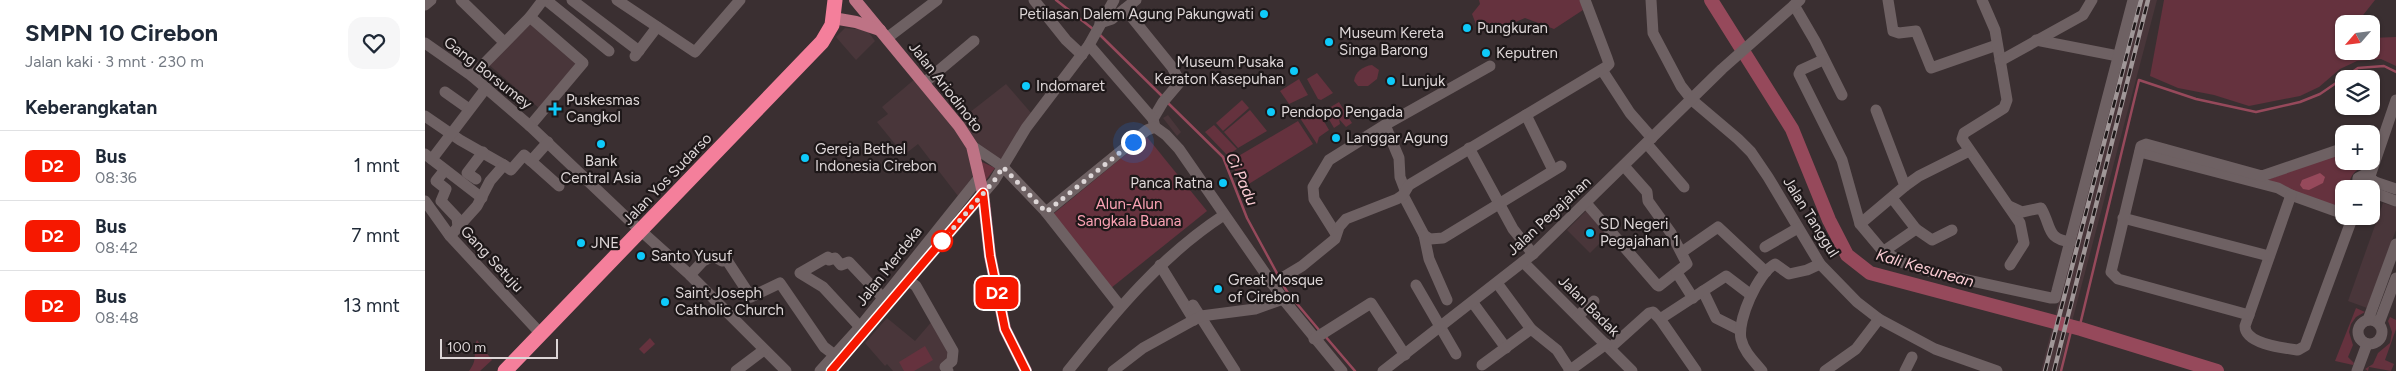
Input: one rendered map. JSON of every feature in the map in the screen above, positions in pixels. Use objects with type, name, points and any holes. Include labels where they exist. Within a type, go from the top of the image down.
[{"type":"highway","name":"Jalan Yos Sudarso","points":[[505,371],[822,42],[833,18],[835,0]]},
{"type":"main road","name":"Jalan Ariodinoto","points":[[855,0],[959,126],[972,146],[983,193],[990,256],[1005,329],[1026,371]]},
{"type":"main road","points":[[833,18],[856,22],[884,34]]},
{"type":"street","points":[[425,5],[431,0]]},
{"type":"street","points":[[461,0],[504,42]]},
{"type":"street","points":[[472,76],[545,0],[609,51]]},
{"type":"street","points":[[572,0],[636,54],[657,27]]},
{"type":"street","points":[[617,0],[695,52],[739,0]]},
{"type":"street","points":[[884,34],[937,0]]},
{"type":"street","points":[[1034,0],[1066,40],[1082,55]]},
{"type":"street","points":[[1100,24],[1112,19],[1136,0]]},
{"type":"street","points":[[1275,283],[1293,272],[1335,239],[1341,224],[1346,220],[1404,192],[1469,148],[1602,70],[1609,64],[1585,0]]},
{"type":"street","name":"Jalan Tanggul","points":[[1651,0],[1651,26],[1655,40],[1673,72],[1692,100],[1738,138],[1751,152],[1820,264],[1852,297],[1879,320],[1935,349],[1997,371]]},
{"type":"street","points":[[1889,0],[1893,31],[1899,33],[1916,31],[1931,68],[1997,45]]},
{"type":"street","points":[[1982,0],[1993,24],[2006,104],[1962,136],[1969,151],[2020,223],[2024,244],[2010,265]]},
{"type":"street","points":[[2000,61],[2083,15],[2092,0]]},
{"type":"street","points":[[1823,60],[1801,70],[1799,74],[1842,160],[1860,224],[1884,251],[1901,262],[1935,273],[2055,298],[2133,0]]},
{"type":"street","name":"Jalan Merdeka","points":[[831,371],[860,327],[882,304],[909,281],[1003,167],[1026,128],[1091,42],[1112,1]]},
{"type":"street","points":[[1797,3],[1823,60],[1842,95]]},
{"type":"street","name":"Jalan Pegajahan","points":[[1383,371],[1473,303],[1533,254],[1722,69],[1797,3]]},
{"type":"street","points":[[1046,212],[1147,130],[1154,123],[1165,100],[1180,82],[1177,74],[1125,9]]},
{"type":"street","points":[[530,17],[583,63],[531,126]]},
{"type":"street","points":[[2036,40],[2118,56]]},
{"type":"street","points":[[924,83],[974,41]]},
{"type":"street","name":"Gang Borsumey","points":[[425,42],[472,76],[484,90],[531,126],[690,275],[786,371]]},
{"type":"street","points":[[1091,42],[1154,123],[1179,149],[1224,215],[1275,283],[1283,300],[1318,336],[1342,371]]},
{"type":"street","points":[[1336,234],[1314,200],[1312,193],[1315,181],[1329,160],[1385,125],[1490,66]]},
{"type":"street","points":[[1602,70],[1630,113],[1684,186]]},
{"type":"street","points":[[482,198],[428,156],[450,133],[484,90]]},
{"type":"street","points":[[445,92],[469,109]]},
{"type":"street","points":[[2380,134],[2396,100]]},
{"type":"street","points":[[1876,110],[1905,186]]},
{"type":"street","points":[[1424,235],[1430,239],[1443,238],[1557,168],[1526,115]]},
{"type":"street","points":[[425,116],[511,170],[524,155],[559,186]]},
{"type":"street","points":[[1385,125],[1399,158],[1400,177],[1404,192],[1424,235],[1429,259],[1447,300]]},
{"type":"street","points":[[531,161],[548,142]]},
{"type":"street","points":[[2249,315],[2114,276],[2111,269],[2140,152],[2144,144],[2261,180],[2291,195],[2335,211]]},
{"type":"street","points":[[972,146],[1003,167],[1046,212],[1120,306]]},
{"type":"street","points":[[1469,148],[1513,229],[1533,254]]},
{"type":"street","points":[[1860,224],[1919,176],[1969,151]]},
{"type":"street","points":[[2261,180],[2335,151]]},
{"type":"street","points":[[475,179],[467,173],[483,152]]},
{"type":"street","points":[[454,231],[482,198],[490,181],[504,165]]},
{"type":"street","points":[[1586,203],[1657,285],[1659,286],[1688,263],[1648,201],[1647,192],[1624,166]]},
{"type":"street","points":[[444,170],[436,181],[446,189],[441,201],[457,218],[454,231]]},
{"type":"street","points":[[2357,180],[2357,178],[2366,174],[2369,180]]},
{"type":"street","name":"Jalan Merdeka","points":[[820,371],[838,358],[979,178]]},
{"type":"street","points":[[2380,186],[2396,189]]},
{"type":"street","points":[[2380,190],[2396,201]]},
{"type":"street","points":[[2291,195],[2249,315],[2245,330],[2250,338],[2295,350],[2302,349],[2308,340],[2347,225]]},
{"type":"street","points":[[1892,198],[1916,229],[1932,240],[1952,230]]},
{"type":"street","name":"Gang Setuju","points":[[425,201],[454,231],[541,334]]},
{"type":"street","points":[[2009,206],[2023,212],[2041,208],[2055,239],[2071,242]]},
{"type":"street","points":[[1068,371],[1120,306],[1160,265],[1191,238],[1224,215]]},
{"type":"street","points":[[2123,218],[2269,256]]},
{"type":"street","points":[[1682,252],[1718,227],[1766,272]]},
{"type":"street","points":[[1765,247],[1799,228]]},
{"type":"street","points":[[1884,251],[1916,229]]},
{"type":"street","points":[[2374,322],[2396,244]]},
{"type":"street","points":[[690,275],[703,261],[713,256],[722,261],[726,259],[751,297],[780,283],[824,347],[838,358]]},
{"type":"street","points":[[860,327],[823,287],[800,273],[827,257],[829,260],[835,258],[841,265],[849,262],[882,304]]},
{"type":"street","name":"Jalan Badak","points":[[1523,262],[1632,371]]},
{"type":"street","points":[[1762,371],[1747,353],[1740,330],[1756,284],[1775,264],[1789,274],[1807,270],[1820,264]]},
{"type":"street","points":[[1160,265],[1235,371]]},
{"type":"street","points":[[1677,273],[1698,294],[1717,318],[1740,330]]},
{"type":"street","points":[[1660,319],[1726,276],[1751,295]]},
{"type":"street","points":[[2374,322],[2396,278]]},
{"type":"street","points":[[909,281],[916,286],[953,350],[952,361],[945,367],[948,371]]},
{"type":"street","points":[[1497,283],[1531,328],[1557,350],[1569,371],[1608,346],[1649,313],[1653,312],[1660,319],[1696,371]]},
{"type":"street","points":[[1416,285],[1456,354]]},
{"type":"street","points":[[1113,371],[1143,348],[1197,318],[1255,309],[1283,300]]},
{"type":"street","points":[[1578,316],[1593,301]]},
{"type":"street","points":[[1318,336],[1371,303],[1405,355]]},
{"type":"street","points":[[1473,303],[1506,348]]},
{"type":"street","points":[[1193,305],[1197,318]]},
{"type":"street","points":[[1828,370],[1856,349],[1879,320]]},
{"type":"street","points":[[2374,322],[2382,328],[2381,338],[2377,342],[2367,344],[2360,339],[2358,331],[2361,324],[2374,322]]},
{"type":"street","points":[[1482,365],[1531,328]]},
{"type":"street","points":[[2358,369],[2367,344]]},
{"type":"street","points":[[736,371],[764,350]]},
{"type":"street","points":[[1905,371],[1912,357]]},
{"type":"shaded area","points":[[2136,0],[2157,0],[2059,371],[2041,371]]},
{"type":"shaded area","points":[[530,19],[582,62],[541,110],[488,64]]},
{"type":"shaded area","points":[[845,28],[867,30],[875,41],[856,60],[836,37]]},
{"type":"shaded area","points":[[916,78],[968,147],[974,175],[958,196],[918,144],[904,155],[877,122],[888,114],[882,107]]},
{"type":"shaded area","points":[[1006,84],[1032,114],[1001,163],[976,146],[960,120]]},
{"type":"shaded area","points":[[1168,115],[1181,132],[1177,136],[1163,118]]},
{"type":"shaded area","points":[[2320,173],[2325,177],[2323,183],[2309,190],[2303,189],[2300,185],[2302,180]]},
{"type":"shaded area","points":[[2383,203],[2396,207],[2396,230],[2367,308],[2348,301],[2375,225],[2380,225],[2380,211]]},
{"type":"shaded area","name":"SD Negeri Pegajahan 1","points":[[1589,208],[1613,236],[1605,244],[1602,241],[1590,253],[1567,230]]},
{"type":"shaded area","points":[[887,318],[915,341],[934,319],[952,351],[944,368],[940,371],[893,371],[887,364],[885,366],[865,343]]},
{"type":"green space","points":[[1479,0],[1580,0],[1583,10],[1554,29],[1525,18],[1504,27],[1479,32],[1472,14],[1480,4]]},
{"type":"green space","points":[[2164,0],[2375,0],[2363,15],[2335,15],[2335,60],[2369,60],[2357,61],[2335,70],[2335,73],[2319,87],[2300,96],[2249,106],[2214,95],[2178,88],[2150,76]]},
{"type":"green space","points":[[2396,37],[2396,66],[2381,59],[2380,38]]},
{"type":"green space","points":[[1372,65],[1379,70],[1377,79],[1368,86],[1358,86],[1354,81],[1358,72]]},
{"type":"green space","points":[[1317,73],[1333,93],[1321,100],[1318,99],[1307,79]]},
{"type":"green space","points":[[1299,79],[1308,95],[1289,104],[1280,91]]},
{"type":"green space","points":[[1242,100],[1249,108],[1223,131],[1216,123]]},
{"type":"green space","points":[[1339,102],[1352,123],[1346,127],[1339,119],[1340,124],[1334,128],[1324,111]]},
{"type":"green space","points":[[1250,110],[1267,131],[1238,148],[1224,132]]},
{"type":"green space","points":[[1313,110],[1319,113],[1329,130],[1319,137],[1317,144],[1300,118]]},
{"type":"green space","points":[[1298,121],[1313,144],[1244,187],[1230,161]]},
{"type":"green space","points":[[1214,125],[1237,149],[1227,155],[1205,132]]},
{"type":"green space","name":"Alun-Alun Sangkala Buana","points":[[1147,137],[1207,211],[1111,288],[1052,215]]},
{"type":"green space","points":[[2335,155],[2335,170],[2358,170],[2350,180],[2335,180],[2335,207],[2267,180]]},
{"type":"green space","points":[[980,161],[995,168],[986,180]]},
{"type":"green space","points":[[2356,308],[2365,312],[2356,317],[2351,324],[2349,332],[2353,345],[2348,357],[2354,363],[2353,365],[2335,361]]},
{"type":"green space","points":[[2390,317],[2396,320],[2396,329],[2385,360],[2394,364],[2391,371],[2369,367],[2368,371],[2365,369],[2373,364],[2378,353],[2390,343],[2392,332],[2388,321]]},
{"type":"green space","points":[[650,338],[655,344],[644,354],[639,349]]},
{"type":"green space","points":[[477,340],[492,360],[480,371],[469,371],[474,362]]},
{"type":"green space","points":[[925,346],[933,360],[914,371],[904,371],[899,362]]},
{"type":"waterway","name":"Ci Padu","points":[[1056,0],[1093,29]]},
{"type":"waterway","name":"Kali Kesunean","points":[[1711,0],[1792,129],[1829,220],[1847,255],[1870,273],[2081,329],[2217,371]]},
{"type":"waterway","name":"Ci Padu","points":[[1099,34],[1163,97]]},
{"type":"waterway","points":[[2079,329],[2139,80],[2196,99],[2256,112],[2300,102],[2320,94],[2358,68],[2384,66],[2396,72]]},
{"type":"waterway","name":"Ci Padu","points":[[1168,103],[1223,157],[1247,218],[1279,277]]},
{"type":"waterway","name":"Ci Padu","points":[[1281,282],[1319,330]]},
{"type":"waterway","points":[[2061,371],[2072,327]]},
{"type":"waterway","name":"Ci Padu","points":[[1325,336],[1355,371]]},
{"type":"railway","points":[[2045,371],[2141,0]]},
{"type":"railway","points":[[2054,371],[2148,0]]},
{"type":"bus line","name":"D2","points":[[831,371],[983,193],[990,256],[1005,329],[1012,347],[1026,371]]},
{"type":"place","name":"Petilasan Dalem Agung Pakungwati","points":[[1264,14]]},
{"type":"place","name":"Pungkuran","points":[[1467,28]]},
{"type":"place","name":"Museum Kereta Singa Barong","points":[[1329,42]]},
{"type":"place","name":"Keputren","points":[[1486,53]]},
{"type":"place","name":"Museum Pusaka Keraton Kasepuhan","points":[[1294,71]]},
{"type":"place","name":"Lunjuk","points":[[1391,81]]},
{"type":"place","name":"Indomaret","points":[[1026,86]]},
{"type":"place","name":"Puskesmas Cangkol","points":[[555,109]]},
{"type":"place","name":"Pendopo Pengada","points":[[1271,112]]},
{"type":"place","name":"Langgar Agung","points":[[1336,138]]},
{"type":"place","name":"Bank Central Asia","points":[[601,144]]},
{"type":"place","name":"Gereja Bethel Indonesia Cirebon","points":[[805,158]]},
{"type":"place","name":"Panca Ratna","points":[[1223,183]]},
{"type":"place","name":"SD Negeri Pegajahan 1","points":[[1590,233]]},
{"type":"place","name":"JNE","points":[[581,243]]},
{"type":"place","name":"Santo Yusuf","points":[[641,256]]},
{"type":"place","name":"Great Mosque of Cirebon","points":[[1218,289]]},
{"type":"place","name":"Saint Joseph Catholic Church","points":[[665,302]]},
{"type":"route","points":[[942,241],[999,175],[1003,167],[1046,212],[1133,142]]}]
